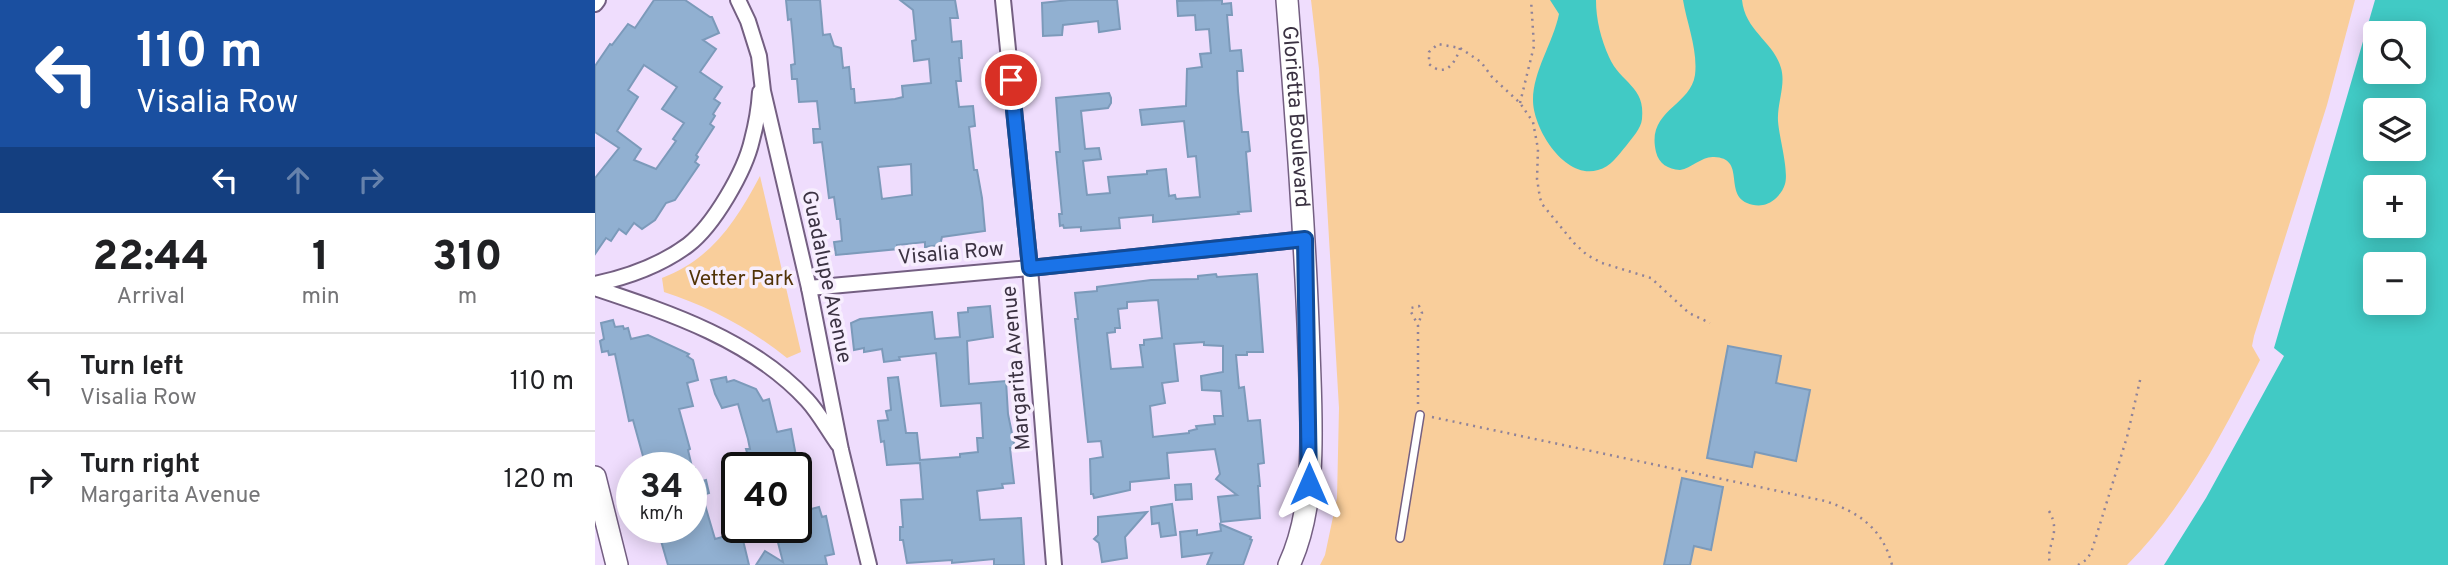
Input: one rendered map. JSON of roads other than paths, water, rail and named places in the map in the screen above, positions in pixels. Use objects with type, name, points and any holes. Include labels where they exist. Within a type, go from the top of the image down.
[{"type":"street","name":"Guadalupe Avenue","points":[[738,0],[748,21],[758,56],[763,91],[809,288],[841,450],[869,565]]},
{"type":"street","name":"Margarita Avenue","points":[[1003,0],[1030,268],[1054,565]]},
{"type":"street","name":"Glorietta Boulevard","points":[[1287,0],[1305,239],[1309,484],[1304,523],[1289,565]]},
{"type":"street","points":[[595,286],[621,279],[660,262],[691,243],[715,215],[736,180],[752,142],[761,94],[758,56]]},
{"type":"street","name":"Visalia Row","points":[[809,288],[1305,239]]},
{"type":"street","points":[[595,286],[672,314],[741,349],[777,371],[809,401],[841,450]]},
{"type":"street","points":[[595,477],[617,565]]},
{"type":"lane","points":[[1400,538],[1420,415]]},
{"type":"park label","name":"Vetter Park","points":[[741,279]]}]
